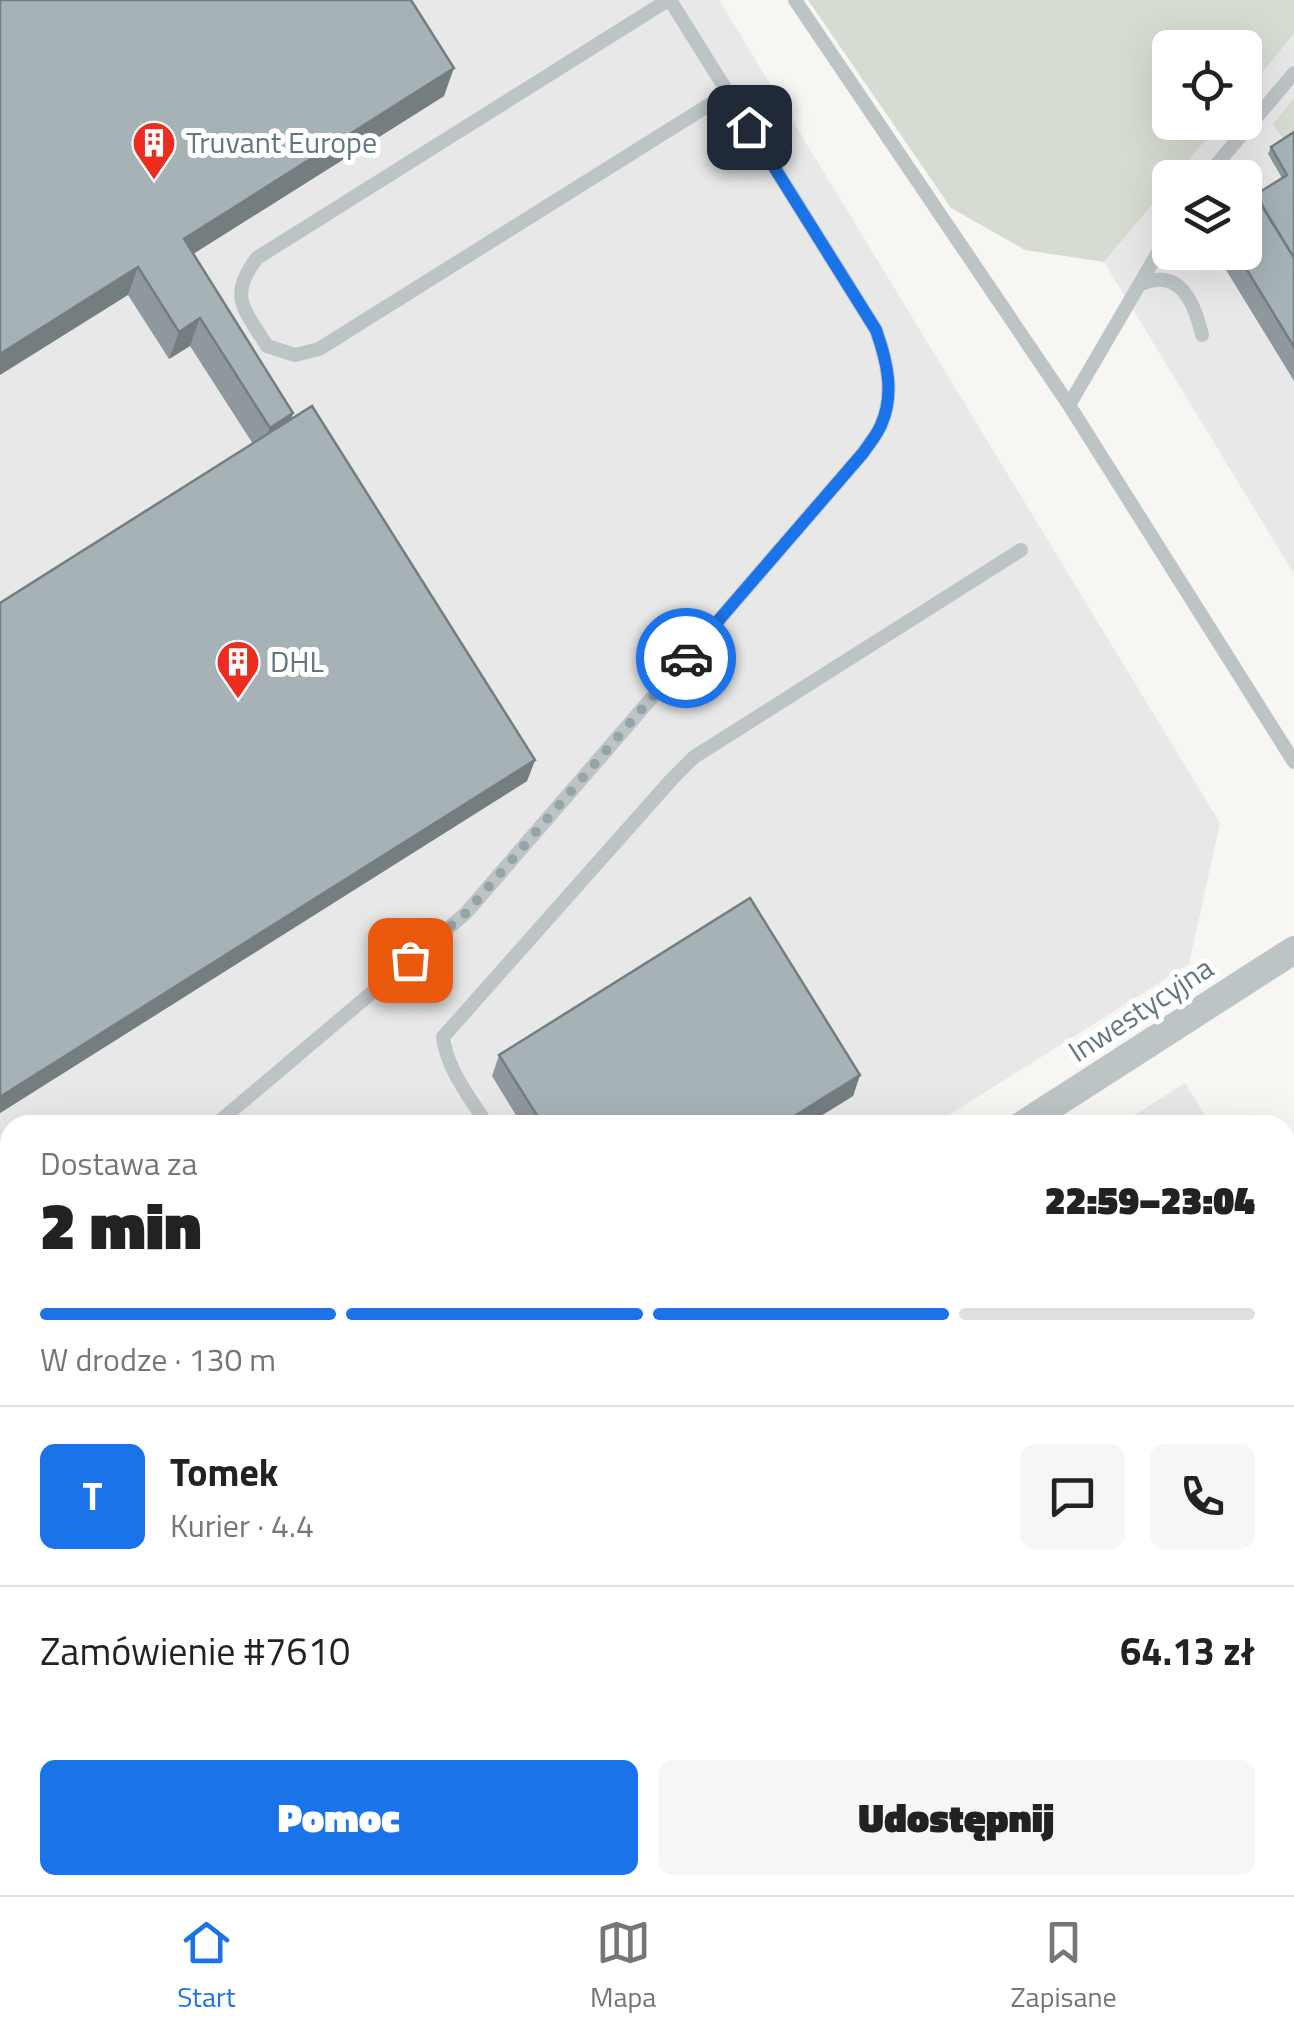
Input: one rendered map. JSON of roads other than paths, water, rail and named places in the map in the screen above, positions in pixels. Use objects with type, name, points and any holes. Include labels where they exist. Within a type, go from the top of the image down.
[{"type":"street","name":"Inwestycyjna","points":[[1038,1115],[1294,950]]},
{"type":"lane","points":[[227,1115],[466,913],[863,453],[881,426],[890,392],[886,358],[876,330],[728,93],[669,0],[258,258],[244,276],[240,302],[267,346],[295,355],[319,348],[728,93]]},
{"type":"lane","points":[[796,0],[1069,405],[1294,762]]},
{"type":"lane","points":[[1221,160],[1294,73]]},
{"type":"lane","points":[[1069,405],[1152,262]]},
{"type":"lane","points":[[1138,285],[1160,278],[1177,284],[1199,321],[1202,335]]},
{"type":"lane","points":[[481,1115],[451,1068],[442,1038],[672,779],[694,757],[1022,550]]},
{"type":"place","name":"Truvant Europe","points":[[154,181]]},
{"type":"place","name":"DHL","points":[[238,700]]}]
